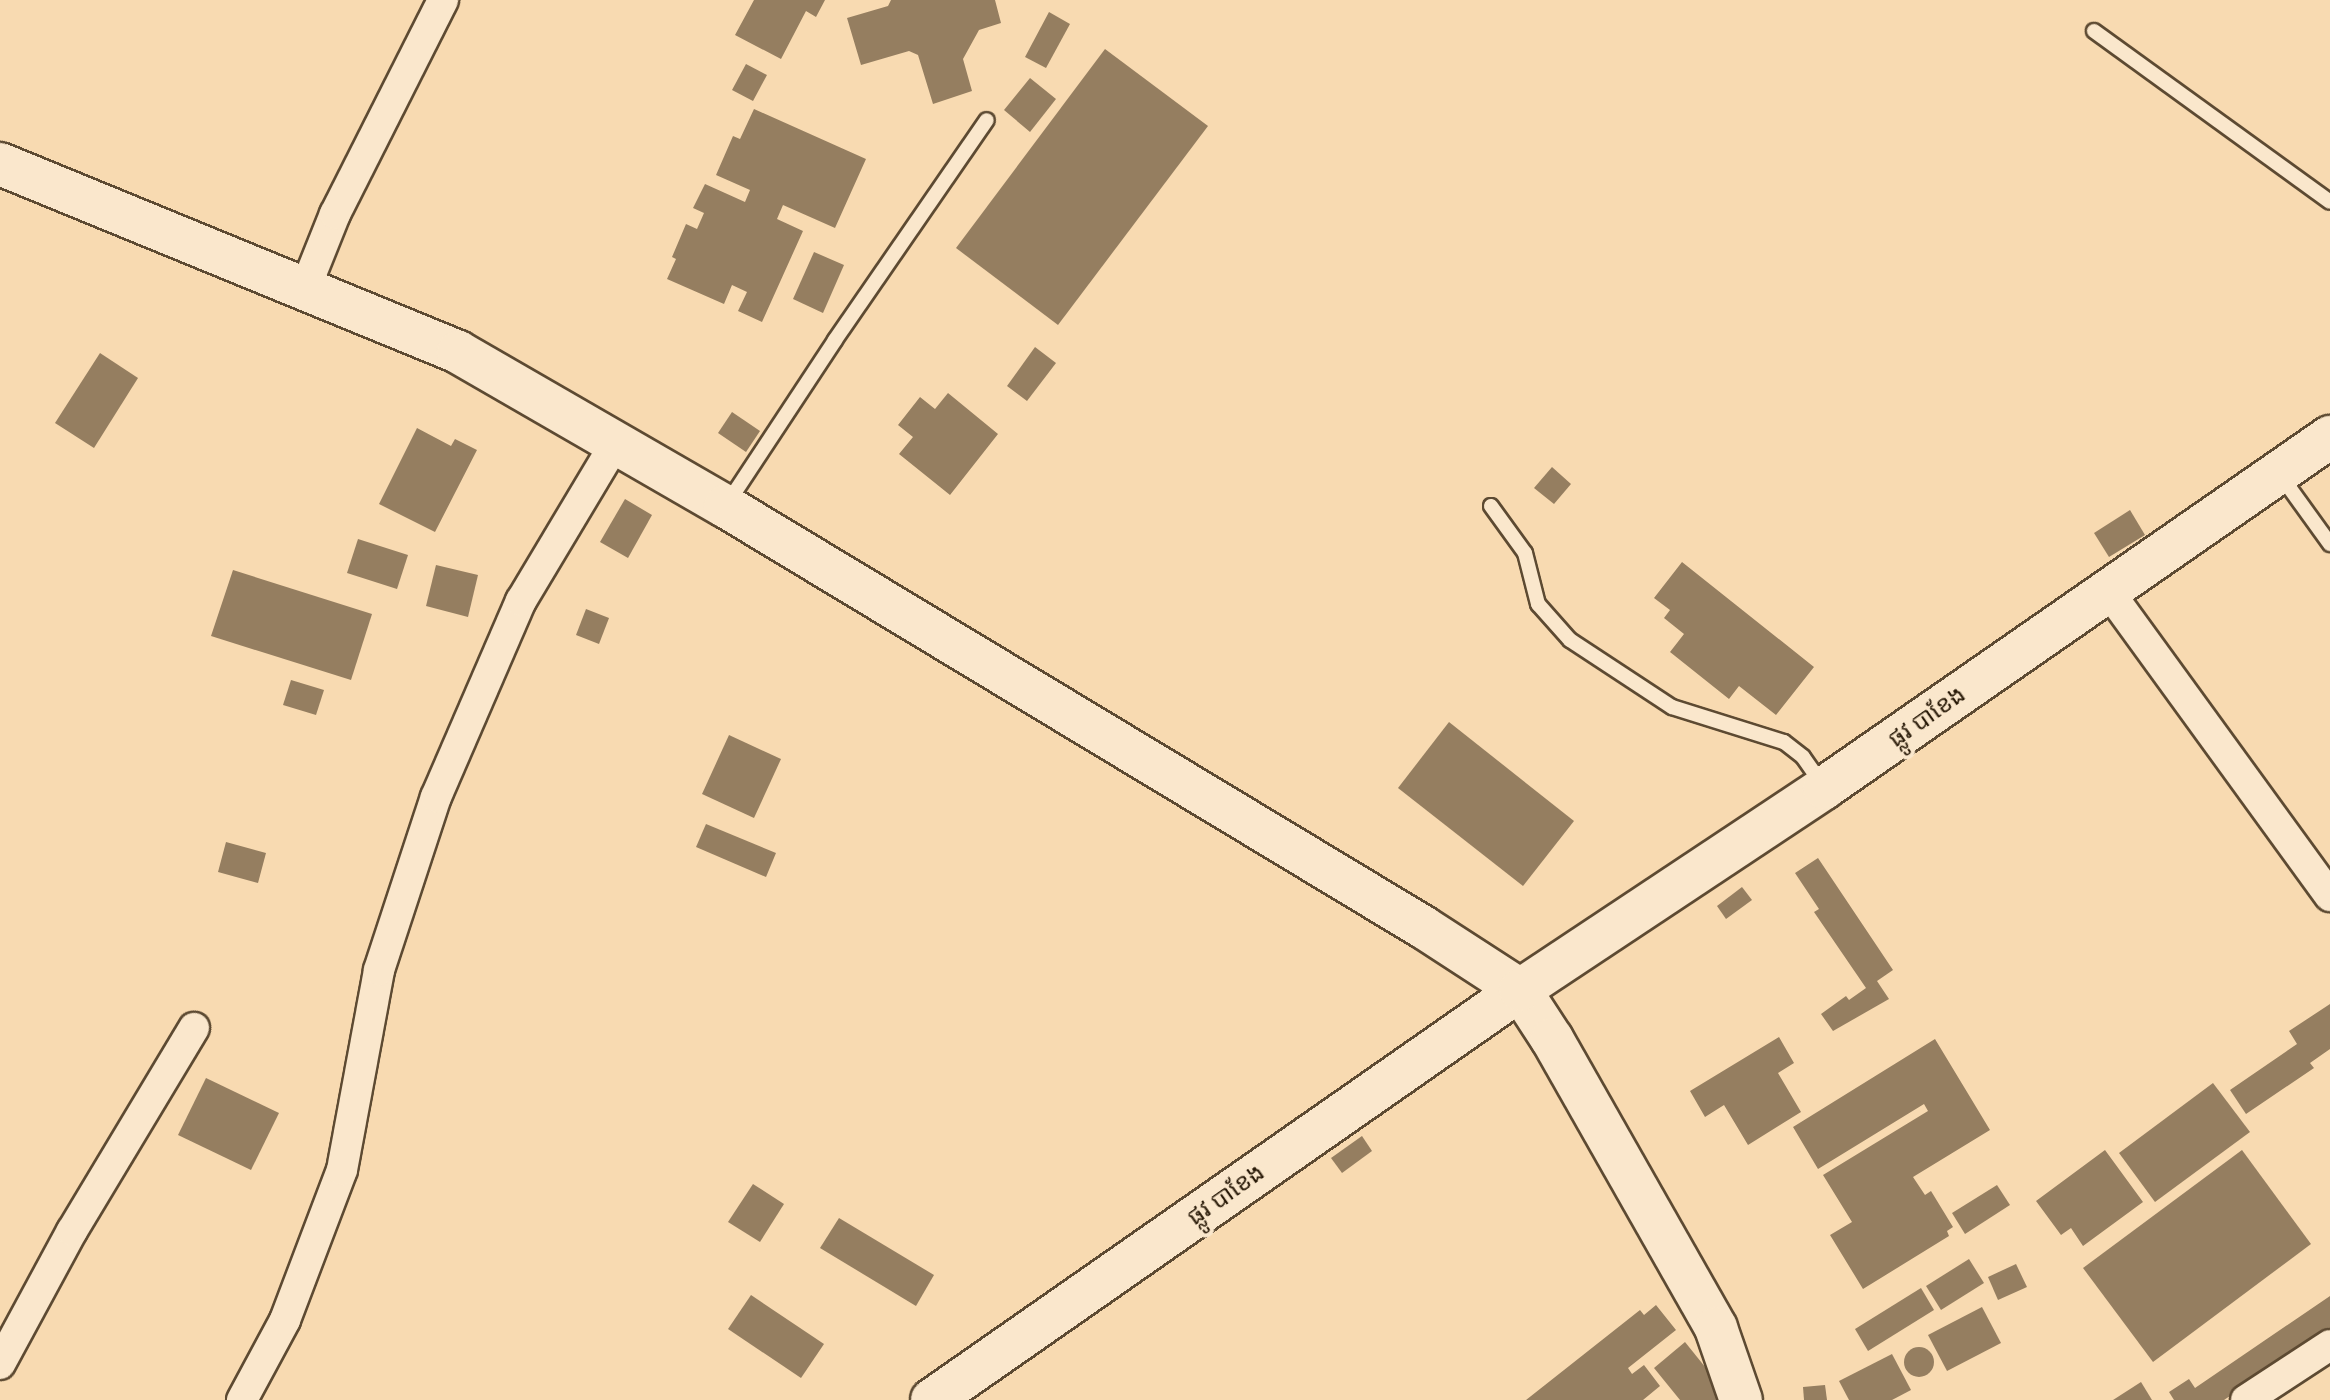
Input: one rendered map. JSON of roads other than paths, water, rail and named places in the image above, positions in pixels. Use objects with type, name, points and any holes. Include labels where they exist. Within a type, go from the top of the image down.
[{"type":"street","points":[[305,289],[335,214],[443,0]]},
{"type":"street","points":[[0,164],[458,352],[725,506],[1410,919],[1520,990],[1552,1039],[1716,1328],[1741,1400]]},
{"type":"street","name":"ផ្លូវ បាខែង","points":[[936,1399],[1520,990],[1824,788],[2330,437]]},
{"type":"street","points":[[242,1400],[285,1320],[342,1170],[379,970],[436,797],[521,601],[615,444]]},
{"type":"street","points":[[2109,592],[2330,896]]},
{"type":"street","points":[[0,1364],[72,1231],[194,1028]]},
{"type":"street","points":[[2254,1398],[2330,1345]]},
{"type":"lane","points":[[2094,31],[2330,202]]},
{"type":"lane","points":[[725,506],[987,120]]},
{"type":"lane","points":[[2279,473],[2330,544]]},
{"type":"lane","points":[[1491,506],[1525,553],[1538,604],[1570,640],[1672,707],[1784,742],[1803,757],[1824,788]]}]
